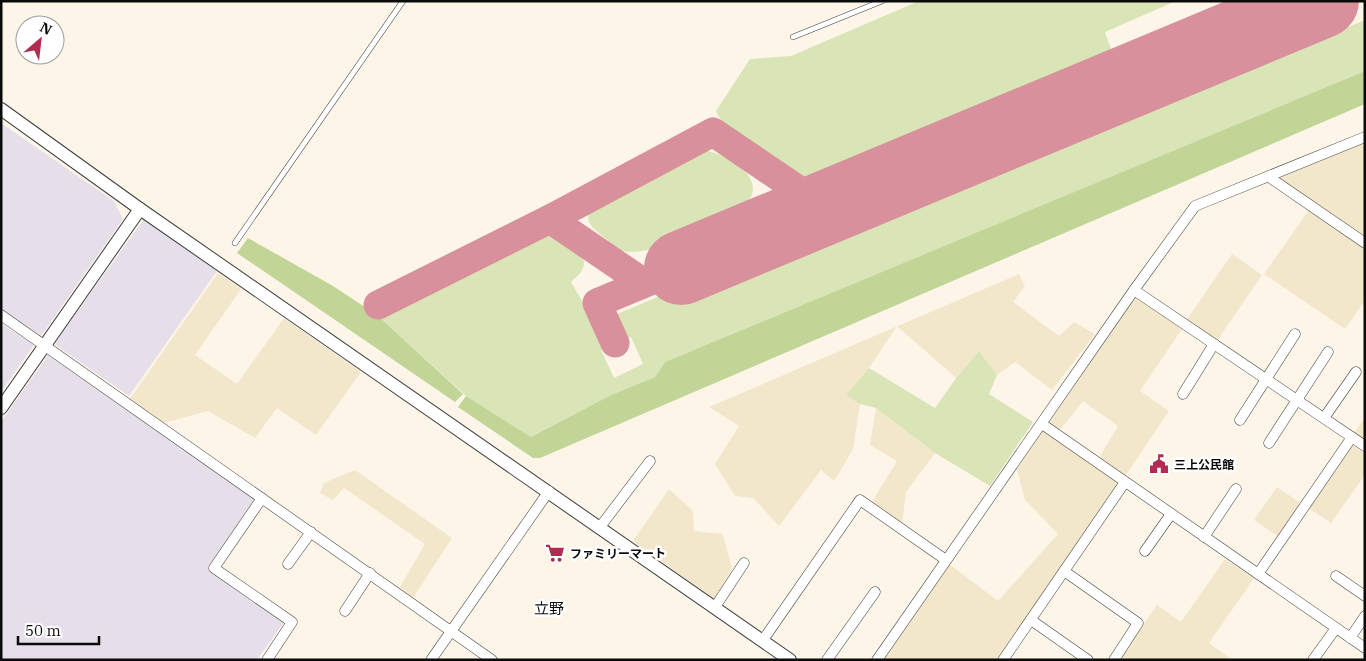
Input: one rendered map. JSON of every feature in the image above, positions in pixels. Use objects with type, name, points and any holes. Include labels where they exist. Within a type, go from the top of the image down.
[{"type":"street","points":[[1,109],[140,209],[790,660]]},
{"type":"street","points":[[877,660],[1134,290],[1195,206],[1365,137]]},
{"type":"street","points":[[1269,177],[1365,243]]},
{"type":"street","points":[[1,408],[140,209]]},
{"type":"street","points":[[1134,290],[1365,446]]},
{"type":"street","points":[[1,315],[492,660]]},
{"type":"street","points":[[1240,420],[1295,334]]},
{"type":"street","points":[[1183,394],[1214,344]]},
{"type":"street","points":[[1269,443],[1328,352]]},
{"type":"street","points":[[1324,418],[1356,372]]},
{"type":"street","points":[[1042,424],[1365,648]]},
{"type":"street","points":[[1258,574],[1352,437]]},
{"type":"street","points":[[600,527],[650,461]]},
{"type":"street","points":[[1003,660],[1125,482]]},
{"type":"street","points":[[1204,536],[1236,489]]},
{"type":"street","points":[[431,660],[549,491]]},
{"type":"street","points":[[262,498],[214,568],[292,622],[267,660]]},
{"type":"street","points":[[762,640],[860,500],[946,560]]},
{"type":"street","points":[[1145,552],[1171,514]]},
{"type":"street","points":[[288,564],[311,532]]},
{"type":"street","points":[[715,607],[744,563]]},
{"type":"street","points":[[1064,571],[1138,623],[1114,660]]},
{"type":"street","points":[[345,610],[370,573]]},
{"type":"street","points":[[1336,576],[1365,596]]},
{"type":"street","points":[[827,660],[874,592]]},
{"type":"street","points":[[1350,638],[1365,616]]},
{"type":"street","points":[[1031,620],[1088,660]]},
{"type":"street","points":[[1313,660],[1336,628]]},
{"type":"lane","points":[[235,243],[403,1]]},
{"type":"lane","points":[[793,37],[882,1]]},
{"type":"shaded area","points":[[1,123],[114,201],[123,219],[41,336],[1,309]]},
{"type":"shaded area","points":[[1365,142],[1365,239],[1278,178]]},
{"type":"shaded area","points":[[1309,210],[1365,248],[1365,300],[1345,329],[1264,274]]},
{"type":"shaded area","points":[[144,219],[217,271],[129,396],[54,344]]},
{"type":"shaded area","points":[[1232,254],[1262,275],[1216,342],[1186,321]]},
{"type":"shaded area","points":[[218,273],[241,289],[195,355],[237,384],[284,318],[361,372],[316,435],[277,408],[255,438],[208,411],[163,423],[129,400]]},
{"type":"shaded area","points":[[1019,274],[1025,286],[1013,302],[1059,336],[1074,322],[1095,334],[1052,390],[1015,362],[997,375],[979,351],[956,378],[897,326]]},
{"type":"shaded area","points":[[1136,296],[1182,329],[1140,391],[1169,411],[1124,478],[1098,460],[1118,426],[1083,401],[1059,431],[1047,426]]},
{"type":"shaded area","points":[[1,323],[34,345],[1,392]]},
{"type":"shaded area","points":[[897,326],[869,368],[847,394],[860,404],[853,449],[834,481],[821,470],[779,526],[753,498],[735,496],[715,464],[739,426],[709,407]]},
{"type":"shaded area","points":[[48,355],[255,498],[208,568],[284,622],[257,660],[1,660],[1,422]]},
{"type":"shaded area","points":[[876,408],[935,453],[906,492],[902,523],[872,502],[897,461],[870,445]]},
{"type":"shaded area","points":[[1365,418],[1365,442],[1353,434]]},
{"type":"shaded area","points":[[1043,429],[1121,484],[998,660],[882,660],[949,564],[998,601],[1058,534],[1025,500],[1017,469]]},
{"type":"shaded area","points":[[1353,441],[1365,450],[1365,475],[1331,523],[1307,507]]},
{"type":"shaded area","points":[[355,470],[452,538],[413,598],[400,587],[425,544],[344,488],[333,500],[320,493],[324,483]]},
{"type":"shaded area","points":[[1277,487],[1302,504],[1279,537],[1254,520]]},
{"type":"shaded area","points":[[669,489],[693,511],[694,531],[723,534],[732,569],[714,599],[633,541]]},
{"type":"shaded area","points":[[1225,559],[1254,578],[1209,643],[1232,660],[1119,660],[1157,605],[1181,622]]},
{"type":"green space","points":[[919,1],[1176,1],[1105,32],[1113,55],[823,177],[804,177],[721,121],[716,111],[750,59],[791,56]]},
{"type":"green space","points":[[1365,20],[1365,71],[665,362],[655,377],[611,395],[531,437],[466,396],[377,315],[521,240],[538,235],[548,235],[576,250],[583,259],[583,269],[571,282],[594,322],[605,348],[601,350],[614,378],[643,364],[631,337],[628,338],[617,314],[1132,99],[1139,115]]},
{"type":"green space","points":[[1365,71],[1365,104],[540,458],[533,458],[458,407],[466,396],[531,437],[611,395],[655,377],[665,362]]},
{"type":"green space","points":[[704,150],[727,158],[738,165],[752,181],[753,191],[749,201],[738,211],[648,250],[636,252],[627,252],[620,249],[607,240],[590,223],[588,214],[595,202],[686,154]]},
{"type":"green space","points":[[248,238],[333,286],[377,315],[463,394],[455,402],[237,253]]},
{"type":"green space","points":[[979,351],[997,375],[989,394],[1033,422],[990,486],[935,453],[876,408],[860,404],[846,395],[869,368],[935,408],[956,378]]},
{"type":"taxiway","points":[[1299,1],[1303,9]]},
{"type":"taxiway","points":[[378,305],[550,219],[713,132],[825,208]]},
{"type":"taxiway","points":[[550,219],[644,283]]},
{"type":"taxiway","points":[[615,343],[597,303],[681,268]]},
{"type":"runway","points":[[681,268],[1322,1]]},
{"type":"place","name":"三上公民館","points":[[1159,464]]},
{"type":"place","name":"ファミリーマート","points":[[555,553]]},
{"type":"district","name":"立野","points":[[549,608]]}]
